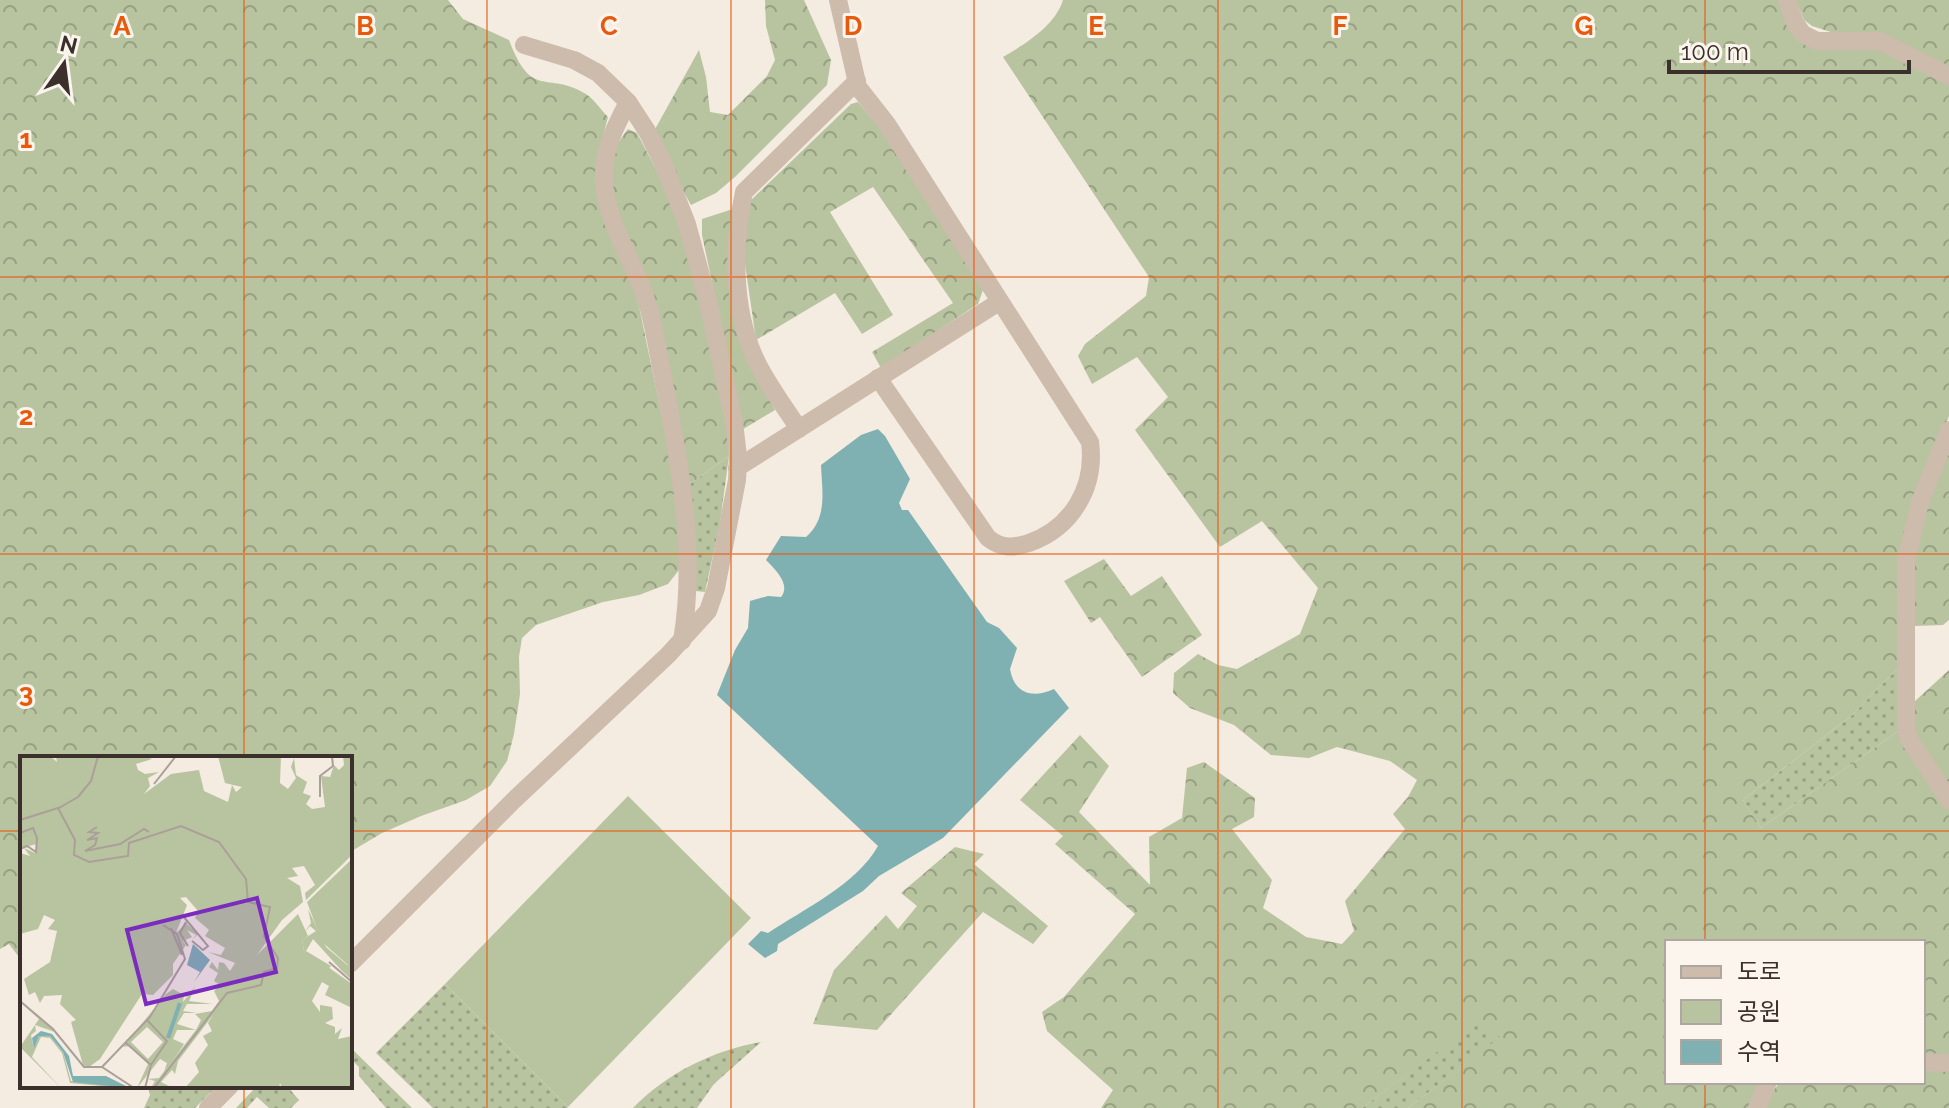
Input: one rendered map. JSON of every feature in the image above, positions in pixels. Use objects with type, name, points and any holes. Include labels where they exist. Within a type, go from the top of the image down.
[{"type":"street","points":[[838,0],[858,87],[887,124],[1090,442],[1092,459],[1077,507],[1067,521],[1042,538],[1015,548],[998,546],[988,538],[878,378]]},
{"type":"street","points":[[1787,0],[1795,23],[1803,34],[1817,41],[1880,41],[1949,76]]},
{"type":"street","points":[[352,962],[513,801],[618,705],[682,641],[708,611],[716,588],[737,468],[734,422],[708,301],[687,224],[663,163],[628,102],[598,73],[574,60],[524,45]]},
{"type":"street","points":[[799,429],[754,357],[743,319],[736,258],[739,217],[744,192],[857,81]]},
{"type":"street","points":[[628,102],[606,148],[605,187],[614,224],[634,263],[649,308],[673,430],[687,525],[687,610],[682,641]]},
{"type":"street","points":[[737,468],[999,302]]},
{"type":"street","points":[[1949,430],[1920,502],[1906,561],[1906,730],[1949,800]]},
{"type":"street","points":[[1925,1062],[1949,1063]]},
{"type":"street","points":[[1757,1108],[1767,1084]]},
{"type":"street","points":[[208,1108],[228,1088]]},
{"type":"green space","points":[[0,0],[448,0],[463,19],[509,40],[517,59],[533,78],[572,87],[589,96],[608,117],[597,158],[639,306],[672,466],[682,547],[679,570],[668,584],[536,625],[522,638],[520,694],[514,734],[507,761],[490,786],[466,800],[382,833],[352,851],[352,756],[20,756],[20,958],[9,944],[0,949]]},
{"type":"green space","points":[[765,0],[804,0],[831,60],[827,85],[735,177],[716,193],[691,205],[654,131],[699,50],[710,112],[728,115],[767,76],[775,60],[766,26]]},
{"type":"green space","points":[[1063,0],[1779,0],[1792,31],[1872,46],[1949,83],[1949,416],[1915,496],[1900,666],[1851,716],[1743,800],[1761,828],[1900,730],[1949,807],[1949,1058],[1925,1058],[1925,940],[1665,940],[1665,1084],[1760,1084],[1750,1108],[1408,1108],[1500,1037],[1480,1020],[1362,1108],[1101,1108],[1113,1090],[1047,1031],[1042,1012],[1064,997],[1135,914],[1055,844],[1063,836],[1020,800],[1080,735],[1109,766],[1079,812],[1150,885],[1149,837],[1182,818],[1187,768],[1204,762],[1255,798],[1254,817],[1232,829],[1272,880],[1263,908],[1306,937],[1342,944],[1354,931],[1345,901],[1405,829],[1393,814],[1408,797],[1417,780],[1390,761],[1337,747],[1309,758],[1271,755],[1234,725],[1190,708],[1173,693],[1174,673],[1198,654],[1218,665],[1237,669],[1300,634],[1318,588],[1262,521],[1220,547],[1135,430],[1168,397],[1137,357],[1092,384],[1078,356],[1085,344],[1146,296],[1149,277],[1003,57],[1030,40],[1059,9]]},
{"type":"green space","points":[[1796,0],[1949,0],[1949,70],[1812,26],[1804,20]]},
{"type":"green space","points":[[858,102],[878,126],[984,287],[978,304],[881,368],[872,352],[953,303],[873,187],[830,212],[893,315],[862,334],[835,293],[756,340],[743,250],[749,202],[851,104]]},
{"type":"green space","points":[[628,129],[637,133],[667,190],[686,242],[726,417],[729,456],[686,487],[613,196],[611,174],[614,152]]},
{"type":"green space","points":[[733,209],[745,354],[775,410],[740,431],[702,235],[702,219]]},
{"type":"green space","points":[[1949,446],[1949,620],[1943,625],[1914,626],[1914,543]]},
{"type":"green space","points":[[729,456],[720,523],[705,592],[696,591],[686,487]]},
{"type":"green space","points":[[1104,559],[1131,596],[1162,576],[1202,635],[1142,677],[1100,617],[1091,623],[1064,581]]},
{"type":"green space","points":[[1900,666],[1900,730],[1761,828],[1743,800],[1851,716]]},
{"type":"green space","points":[[1949,670],[1949,793],[1912,728],[1914,702]]},
{"type":"green space","points":[[628,796],[751,918],[568,1107],[445,984]]},
{"type":"green space","points":[[955,847],[984,854],[974,864],[1048,926],[1033,944],[983,912],[877,1030],[813,1024],[834,970],[886,915],[898,929],[917,906],[901,893]]},
{"type":"green space","points":[[445,984],[567,1108],[433,1108],[376,1053]]},
{"type":"green space","points":[[1480,1019],[1501,1037],[1408,1108],[1362,1108]]},
{"type":"green space","points":[[761,1042],[714,1084],[697,1108],[633,1108],[660,1084],[691,1065],[725,1051]]},
{"type":"green space","points":[[352,1049],[412,1108],[386,1108],[359,1076],[359,1067],[352,1060]]},
{"type":"green space","points":[[1925,1069],[1949,1070],[1949,1108],[1764,1108],[1778,1084],[1925,1084]]},
{"type":"green space","points":[[148,1088],[214,1089],[195,1108],[144,1108],[150,1095]]},
{"type":"green space","points":[[255,1088],[289,1088],[299,1100],[291,1108],[269,1108],[257,1097],[247,1108],[236,1108]]},
{"type":"water","points":[[878,429],[910,479],[899,503],[902,510],[908,510],[987,622],[999,628],[1017,648],[1010,669],[1016,684],[1032,694],[1054,689],[1069,708],[943,838],[879,876],[863,891],[778,944],[777,951],[765,958],[748,944],[761,931],[768,933],[843,884],[869,860],[878,846],[717,695],[735,650],[748,628],[750,601],[768,596],[781,597],[784,592],[781,578],[766,560],[781,536],[806,537],[818,521],[822,504],[821,465],[861,435]]}]
